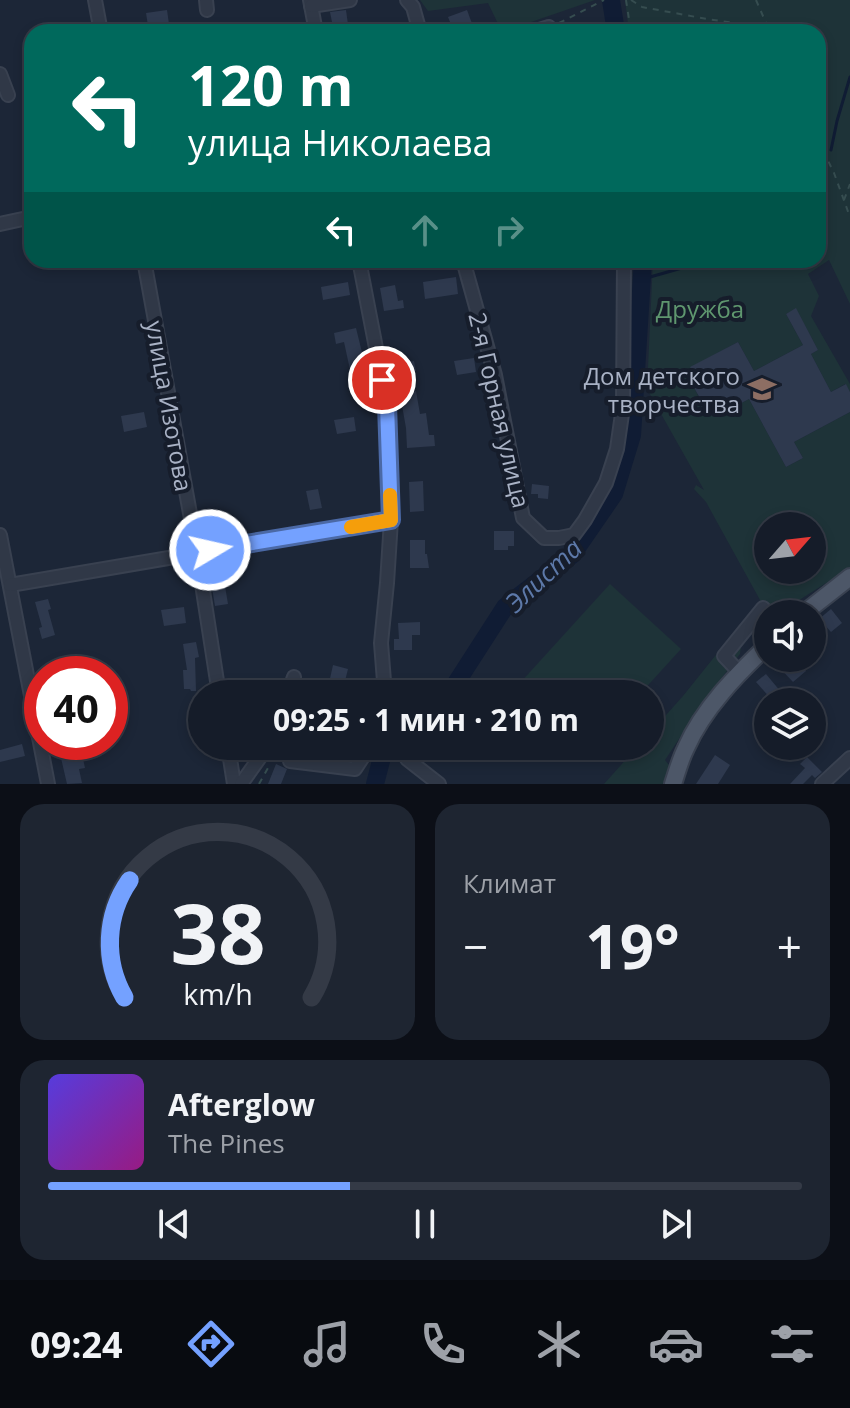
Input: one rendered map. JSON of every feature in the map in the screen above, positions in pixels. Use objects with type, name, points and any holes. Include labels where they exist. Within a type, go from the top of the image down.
[{"type":"main road","points":[[821,600],[850,577]]},
{"type":"main road","points":[[673,784],[697,727],[723,692],[754,660]]},
{"type":"street","points":[[95,0],[100,24]]},
{"type":"street","points":[[315,24],[311,3],[350,0]]},
{"type":"street","points":[[407,0],[413,7],[418,24]]},
{"type":"street","points":[[0,74],[8,95]]},
{"type":"street","points":[[0,224],[24,219]]},
{"type":"street","name":"улица Изотова","points":[[145,268],[217,680]]},
{"type":"street","points":[[361,268],[387,405],[391,520],[381,643],[384,680]]},
{"type":"street","name":"2-я Горная улица","points":[[465,268],[495,375],[523,518],[544,538],[574,535],[606,483],[617,449],[623,407],[624,268]]},
{"type":"street","points":[[10,585],[391,520]]},
{"type":"street","points":[[0,535],[48,784]]},
{"type":"street","points":[[741,674],[724,656],[754,619]]},
{"type":"street","points":[[822,784],[850,758]]},
{"type":"street","points":[[230,760],[234,784]]},
{"type":"street","points":[[241,784],[258,760]]},
{"type":"street","points":[[290,761],[355,769],[361,760]]},
{"type":"street","points":[[408,760],[439,784]]},
{"type":"path","points":[[555,24],[604,0]]},
{"type":"path","points":[[626,0],[630,24]]},
{"type":"path","points":[[631,0],[642,7],[741,24]]},
{"type":"path","points":[[756,0],[766,24]]},
{"type":"path","points":[[826,157],[850,217]]},
{"type":"path","points":[[843,201],[850,184]]},
{"type":"path","points":[[259,784],[273,758],[290,761]]},
{"type":"green space","points":[[420,0],[595,0],[525,24],[498,24],[488,3],[428,11]]},
{"type":"green space","name":"Дружба","points":[[625,0],[850,0],[850,304],[829,260],[826,262],[826,24],[628,24]]},
{"type":"green space","name":"Дружба","points":[[653,268],[817,268],[808,274],[819,296],[811,316],[850,384],[850,392],[845,384],[831,392],[811,354],[818,350],[796,309],[786,314],[803,345],[754,371],[738,342],[690,368],[699,384],[694,387],[700,400],[705,398],[715,417],[749,399],[786,467],[803,458],[794,442],[850,412],[850,568],[826,583],[826,512],[754,512],[754,584],[825,584],[799,600],[760,600],[706,502],[694,489],[696,485],[704,490],[647,389]]},
{"type":"green space","points":[[610,584],[681,649],[653,680],[523,680]]},
{"type":"green space","name":"Дружба","points":[[754,607],[754,628],[742,639],[740,654],[665,760],[672,769],[668,784],[604,784],[625,760],[664,760],[664,717]]},
{"type":"building","points":[[167,10],[169,24],[148,24],[146,13]]},
{"type":"building","points":[[346,10],[348,24],[332,24],[330,12]]},
{"type":"building","points":[[467,10],[472,24],[451,24],[448,17]]},
{"type":"building","points":[[456,277],[458,294],[425,299],[423,282]]},
{"type":"building","points":[[348,282],[350,295],[323,300],[321,287]]},
{"type":"building","points":[[395,285],[398,301],[403,300],[404,308],[384,311],[380,288]]},
{"type":"building","name":"Дом детского творчества","points":[[796,308],[818,350],[811,354],[831,392],[846,384],[850,392],[850,412],[794,442],[803,458],[786,467],[749,399],[715,417],[705,398],[701,400],[693,386],[699,384],[690,367],[738,342],[754,371],[803,345],[786,314]]},
{"type":"building","points":[[356,328],[370,385],[354,388],[344,342],[336,344],[334,333]]},
{"type":"building","points":[[474,358],[476,372],[457,375],[454,361]]},
{"type":"building","points":[[414,361],[416,371],[396,375],[394,365]]},
{"type":"building","points":[[416,391],[420,414],[426,413],[429,435],[434,435],[435,446],[407,448],[400,394]]},
{"type":"building","points":[[144,412],[147,427],[124,432],[121,416]]},
{"type":"building","points":[[354,417],[356,431],[337,434],[334,420]]},
{"type":"building","points":[[423,481],[424,511],[410,512],[409,482]]},
{"type":"building","points":[[532,484],[549,486],[548,499],[531,494]]},
{"type":"building","points":[[318,489],[322,508],[310,510],[306,491]]},
{"type":"building","points":[[494,531],[514,531],[514,546],[508,546],[508,550],[494,550]]},
{"type":"building","points":[[410,540],[425,540],[429,568],[410,568]]},
{"type":"building","points":[[225,586],[228,604],[215,606],[212,588]]},
{"type":"building","points":[[48,599],[55,635],[42,639],[35,602]]},
{"type":"building","points":[[184,607],[186,623],[164,626],[161,610]]},
{"type":"building","points":[[831,609],[842,623],[831,632],[826,627],[826,613]]},
{"type":"building","points":[[420,622],[420,635],[412,635],[412,650],[394,650],[394,639],[399,639],[398,623]]},
{"type":"building","points":[[196,642],[199,657],[195,658],[196,680],[188,680],[188,689],[184,689],[183,670],[187,670],[183,644]]},
{"type":"building","points":[[333,665],[348,669],[345,680],[330,680]]},
{"type":"building","points":[[784,672],[805,672],[793,682]]},
{"type":"building","points":[[766,674],[778,688],[761,688],[756,682]]},
{"type":"building","points":[[22,744],[24,756],[0,762],[0,750]]},
{"type":"building","points":[[715,755],[730,765],[718,784],[696,784]]},
{"type":"building","points":[[61,760],[83,760],[85,768],[79,769],[82,783],[67,784]]},
{"type":"building","points":[[810,760],[822,772],[815,778],[812,775],[803,784],[790,784],[805,768],[800,764]]},
{"type":"building","points":[[276,764],[287,769],[281,784],[268,784]]},
{"type":"waterway","name":"Элиста","points":[[611,0],[615,24]]},
{"type":"waterway","points":[[831,150],[850,77]]},
{"type":"waterway","name":"Элиста","points":[[458,680],[505,607],[572,555],[614,494],[632,435],[642,268]]},
{"type":"waterway","points":[[643,279],[682,268]]},
{"type":"waterway","name":"Элиста","points":[[375,784],[381,760]]},
{"type":"slow traffic","points":[[351,527],[391,520],[390,495]]},
{"type":"place","name":"Дом детского творчества","points":[[762,389]]},
{"type":"route","points":[[210,550],[391,520],[387,405],[382,380]]}]
